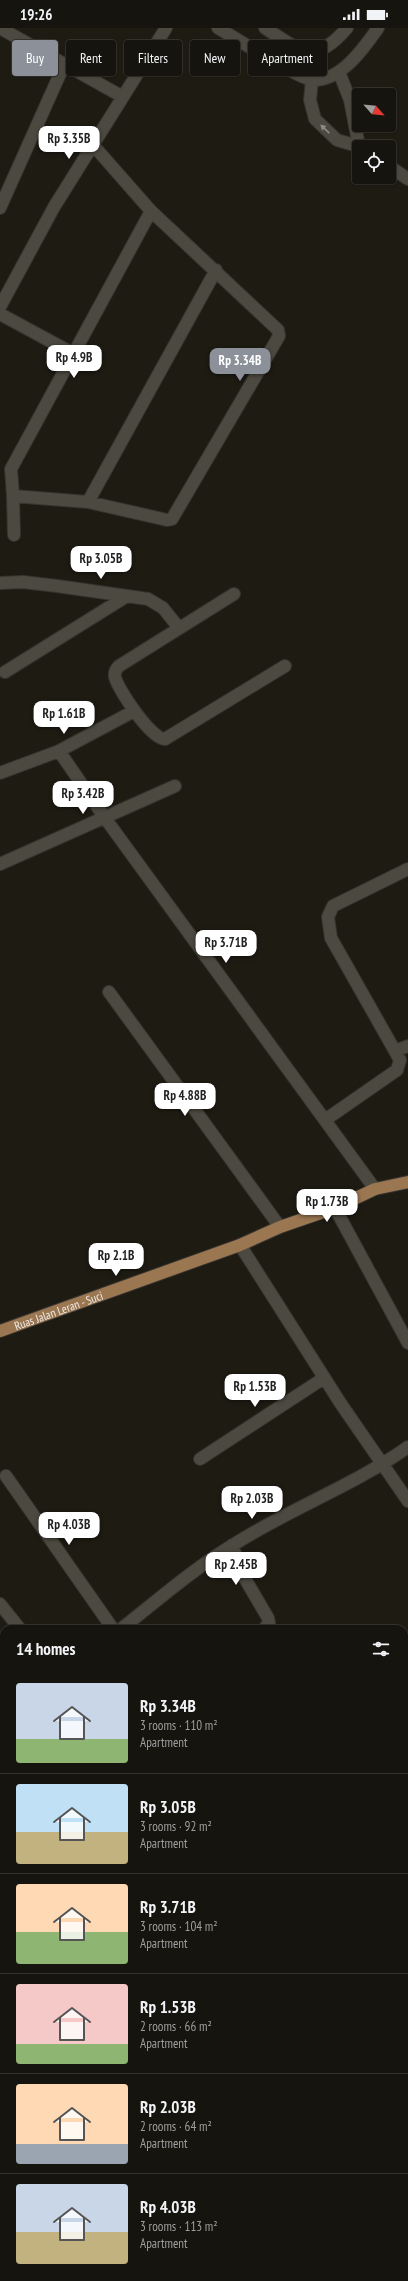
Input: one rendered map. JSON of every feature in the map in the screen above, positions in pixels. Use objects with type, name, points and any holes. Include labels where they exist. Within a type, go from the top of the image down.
[{"type":"main road","name":"Ruas Jalan Leran - Suci","points":[[0,1331],[240,1245],[280,1227],[335,1208],[375,1189],[408,1182]]},
{"type":"street","points":[[0,28],[123,97]]},
{"type":"street","points":[[0,307],[54,207],[166,28]]},
{"type":"street","points":[[218,28],[285,67],[312,80],[327,77],[339,72],[378,28]]},
{"type":"street","points":[[265,28],[296,48],[309,51],[324,49],[336,40],[347,28]]},
{"type":"street","points":[[0,208],[64,65]]},
{"type":"street","points":[[339,72],[350,100],[359,140]]},
{"type":"street","points":[[312,80],[310,100],[315,119],[337,140],[352,144]]},
{"type":"street","points":[[13,496],[88,502],[167,520],[172,519],[277,341],[278,330],[216,270],[151,211],[93,145]]},
{"type":"street","points":[[396,171],[408,179]]},
{"type":"street","points":[[14,535],[11,469],[151,211]]},
{"type":"street","points":[[88,502],[216,270]]},
{"type":"street","points":[[0,314],[74,354]]},
{"type":"street","points":[[0,583],[23,582],[148,599],[163,608],[179,628]]},
{"type":"street","points":[[234,594],[119,666],[115,670],[115,677],[134,711],[158,737],[165,739],[285,666]]},
{"type":"street","points":[[5,672],[127,596]]},
{"type":"street","points":[[0,773],[59,750],[134,711]]},
{"type":"street","points":[[59,750],[105,818],[375,1189]]},
{"type":"street","points":[[0,864],[175,786]]},
{"type":"street","points":[[325,1120],[397,1070],[400,1060],[331,938],[328,917],[333,906],[408,869]]},
{"type":"street","points":[[109,992],[280,1227]]},
{"type":"street","points":[[395,1051],[408,1046]]},
{"type":"street","points":[[335,1208],[408,1343]]},
{"type":"street","points":[[240,1245],[324,1378],[408,1500]]},
{"type":"street","points":[[200,1458],[324,1378]]},
{"type":"street","points":[[126,1625],[192,1573],[232,1545],[276,1520],[383,1465],[408,1448]]},
{"type":"street","points":[[6,1476],[110,1625]]},
{"type":"street","points":[[232,1545],[244,1576],[268,1618],[270,1623],[268,1625]]},
{"type":"street","points":[[0,1604],[17,1625]]}]
